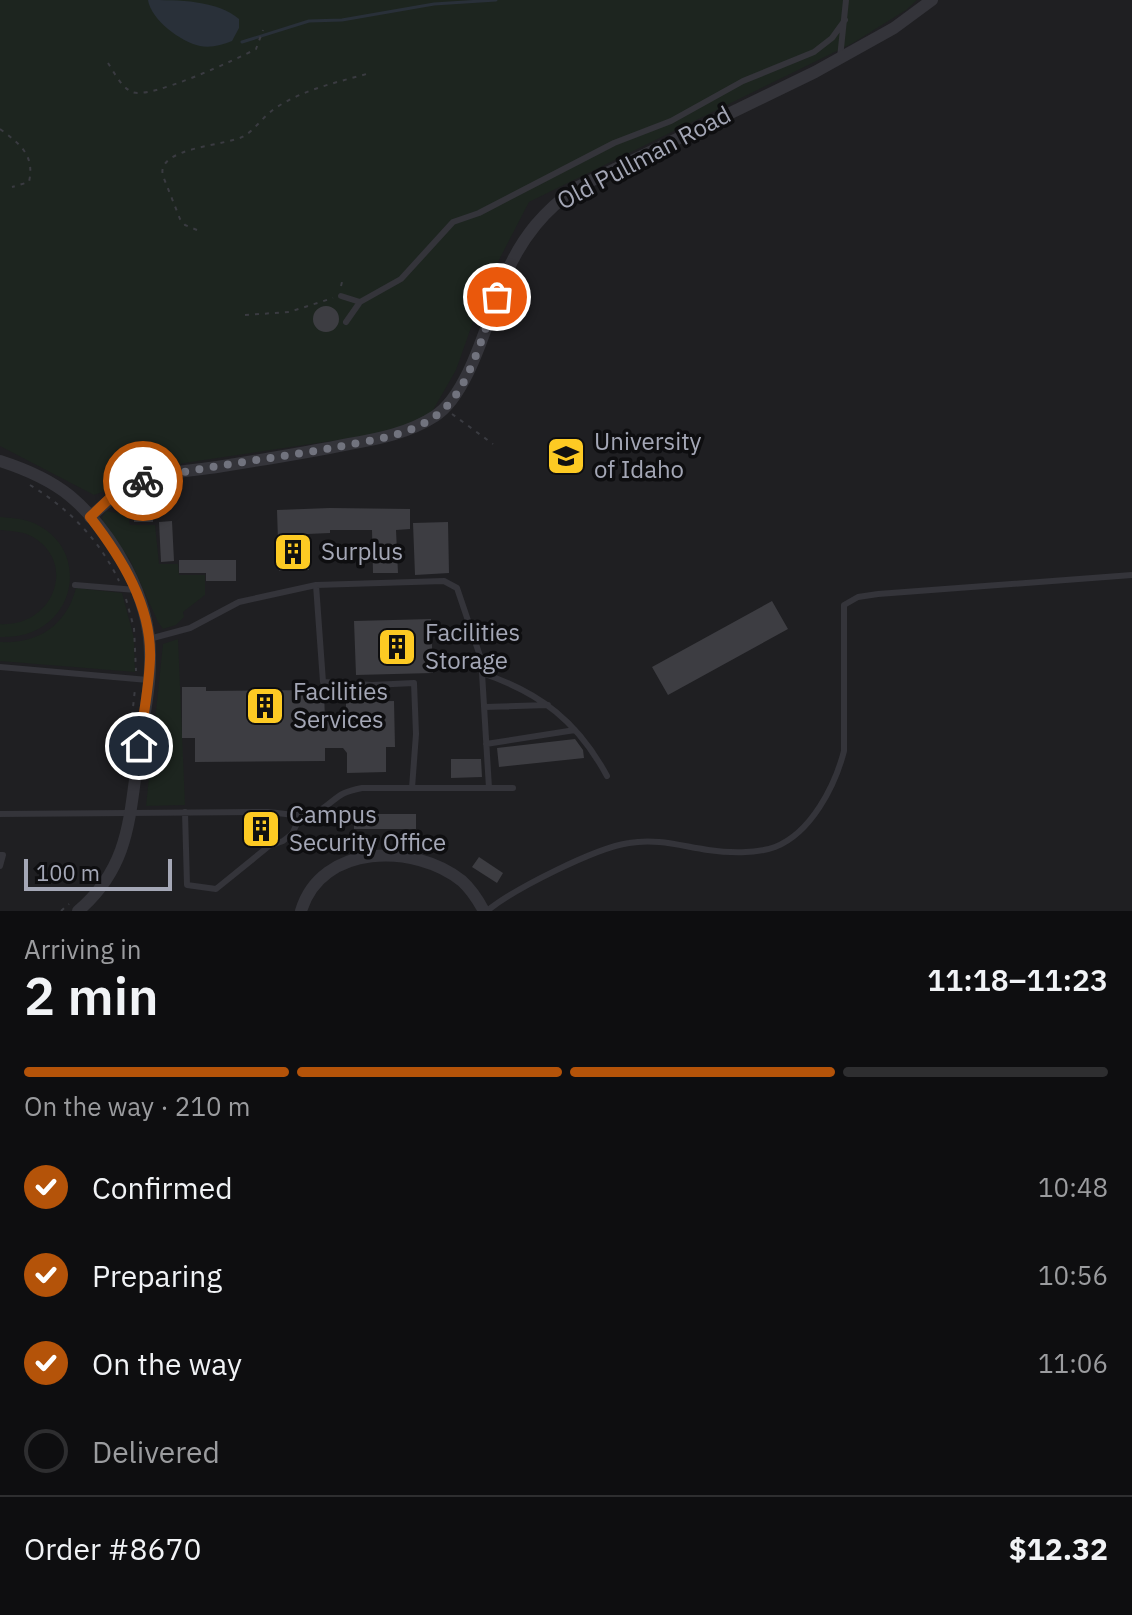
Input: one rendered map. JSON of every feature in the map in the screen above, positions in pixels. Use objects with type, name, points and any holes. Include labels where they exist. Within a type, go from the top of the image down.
[{"type":"street","name":"Old Pullman Road","points":[[90,517],[109,499],[137,483],[175,473],[289,456],[400,434],[434,417],[444,409],[465,380],[508,269],[534,225],[551,206],[576,188],[840,58],[894,28],[932,0]]},
{"type":"street","points":[[0,461],[45,479],[71,497],[90,517],[136,590],[149,639],[148,680],[125,844],[109,878],[78,911]]},
{"type":"street","points":[[301,911],[312,887],[329,871],[351,860],[381,855],[400,856],[438,866],[462,881],[475,894],[485,911]]},
{"type":"lane","points":[[840,58],[846,0]]},
{"type":"lane","points":[[346,322],[360,302],[401,279],[453,222],[479,213],[614,143],[671,121],[743,81],[814,52],[832,38],[845,20]]},
{"type":"lane","points":[[341,296],[360,302]]},
{"type":"lane","points":[[485,911],[519,889],[611,847],[651,841],[742,852],[775,847],[795,834],[827,795],[842,762],[844,605],[858,597],[1132,575]]},
{"type":"lane","points":[[149,639],[190,628],[239,602],[316,585],[444,581],[457,588],[480,656],[489,788]]},
{"type":"lane","points":[[75,585],[136,590]]},
{"type":"lane","points":[[316,585],[323,682],[372,685],[414,683],[416,734],[412,788]]},
{"type":"lane","points":[[0,667],[148,680]]},
{"type":"lane","points":[[482,673],[525,690],[548,705],[591,747],[607,776]]},
{"type":"lane","points":[[485,707],[548,705]]},
{"type":"lane","points":[[486,744],[575,730]]},
{"type":"lane","points":[[0,814],[268,812],[301,815],[317,813],[342,792],[362,788],[513,788]]},
{"type":"lane","points":[[185,812],[187,885],[216,889],[269,846],[292,834],[301,815]]},
{"type":"lane","points":[[0,855],[3,855],[0,866]]},
{"type":"path","points":[[108,63],[129,91],[139,94],[192,78],[243,56],[256,49],[263,30]]},
{"type":"path","points":[[197,230],[180,219],[161,170],[164,164],[181,153],[241,138],[262,118],[305,93],[370,73]]},
{"type":"path","points":[[0,129],[22,145],[29,160],[29,182],[12,187]]},
{"type":"path","points":[[245,315],[302,310],[321,300],[341,296],[343,278]]},
{"type":"path","points":[[444,409],[493,444]]},
{"type":"shaded area","name":"University of Idaho","points":[[0,0],[1132,0],[1132,911],[0,911]]},
{"type":"shaded area","points":[[0,0],[917,0],[853,43],[529,202],[486,285],[456,370],[432,412],[391,432],[184,463],[94,495],[0,446]]},
{"type":"shaded area","points":[[148,0],[196,2],[220,8],[239,19],[239,28],[232,41],[208,47],[192,44],[161,22]]},
{"type":"shaded area","points":[[106,511],[128,515],[130,525],[155,525],[159,564],[178,564],[179,575],[205,575],[205,595],[183,612],[184,617],[176,625],[163,629],[158,622],[130,560],[103,522]]},
{"type":"shaded area","points":[[0,517],[31,522],[51,534],[64,551],[70,570],[68,590],[61,609],[46,624],[26,634],[0,637],[0,624],[19,622],[34,616],[46,605],[56,576],[54,561],[46,547],[27,534],[0,530]]},
{"type":"shaded area","points":[[76,588],[122,593],[134,638],[135,672],[0,661],[0,642],[26,640],[48,630],[65,613]]},
{"type":"shaded area","points":[[178,639],[185,805],[146,806],[163,644]]},
{"type":"building","points":[[326,306],[336,309],[339,319],[336,329],[326,332],[316,329],[313,319],[316,309]]},
{"type":"building","points":[[134,506],[153,506],[153,522],[134,522]]},
{"type":"building","points":[[410,509],[410,529],[396,530],[398,573],[373,573],[372,530],[330,530],[330,533],[307,534],[309,570],[279,571],[277,510]]},
{"type":"building","points":[[172,521],[174,561],[161,562],[159,522]]},
{"type":"building","points":[[448,522],[449,573],[415,575],[413,523]]},
{"type":"building","points":[[179,560],[236,560],[236,581],[206,581],[206,573],[179,573]]},
{"type":"building","points":[[772,601],[788,629],[668,695],[652,667]]},
{"type":"building","name":"Facilities Storage","points":[[431,619],[433,673],[356,675],[354,621]]},
{"type":"building","points":[[182,687],[206,687],[206,691],[324,690],[325,721],[346,721],[346,702],[394,701],[395,747],[386,747],[386,772],[347,773],[347,753],[343,748],[325,748],[325,761],[195,762],[195,738],[182,738]]},
{"type":"building","points":[[575,739],[583,750],[584,758],[499,767],[497,748]]},
{"type":"building","points":[[451,759],[481,759],[482,777],[451,778]]},
{"type":"building","points":[[354,814],[416,814],[416,829],[354,829]]},
{"type":"building","name":"Campus Security Office","points":[[275,822],[276,836],[246,836],[246,823]]},
{"type":"building","points":[[479,857],[503,873],[497,883],[472,867]]},
{"type":"waterway","points":[[242,42],[309,21],[342,20],[434,4],[496,0]]},
{"type":"way so far","points":[[143,481],[400,434],[434,417],[447,406],[465,380],[497,297]]},
{"type":"place","name":"University of Idaho","points":[[566,456]]},
{"type":"place","name":"Surplus","points":[[293,552]]},
{"type":"place","name":"Facilities Storage","points":[[397,647]]},
{"type":"place","name":"Facilities Services","points":[[265,706]]},
{"type":"place","name":"Campus Security Office","points":[[261,829]]},
{"type":"route","points":[[139,746],[150,657],[142,606],[124,567],[90,517],[109,499],[143,481]]}]
